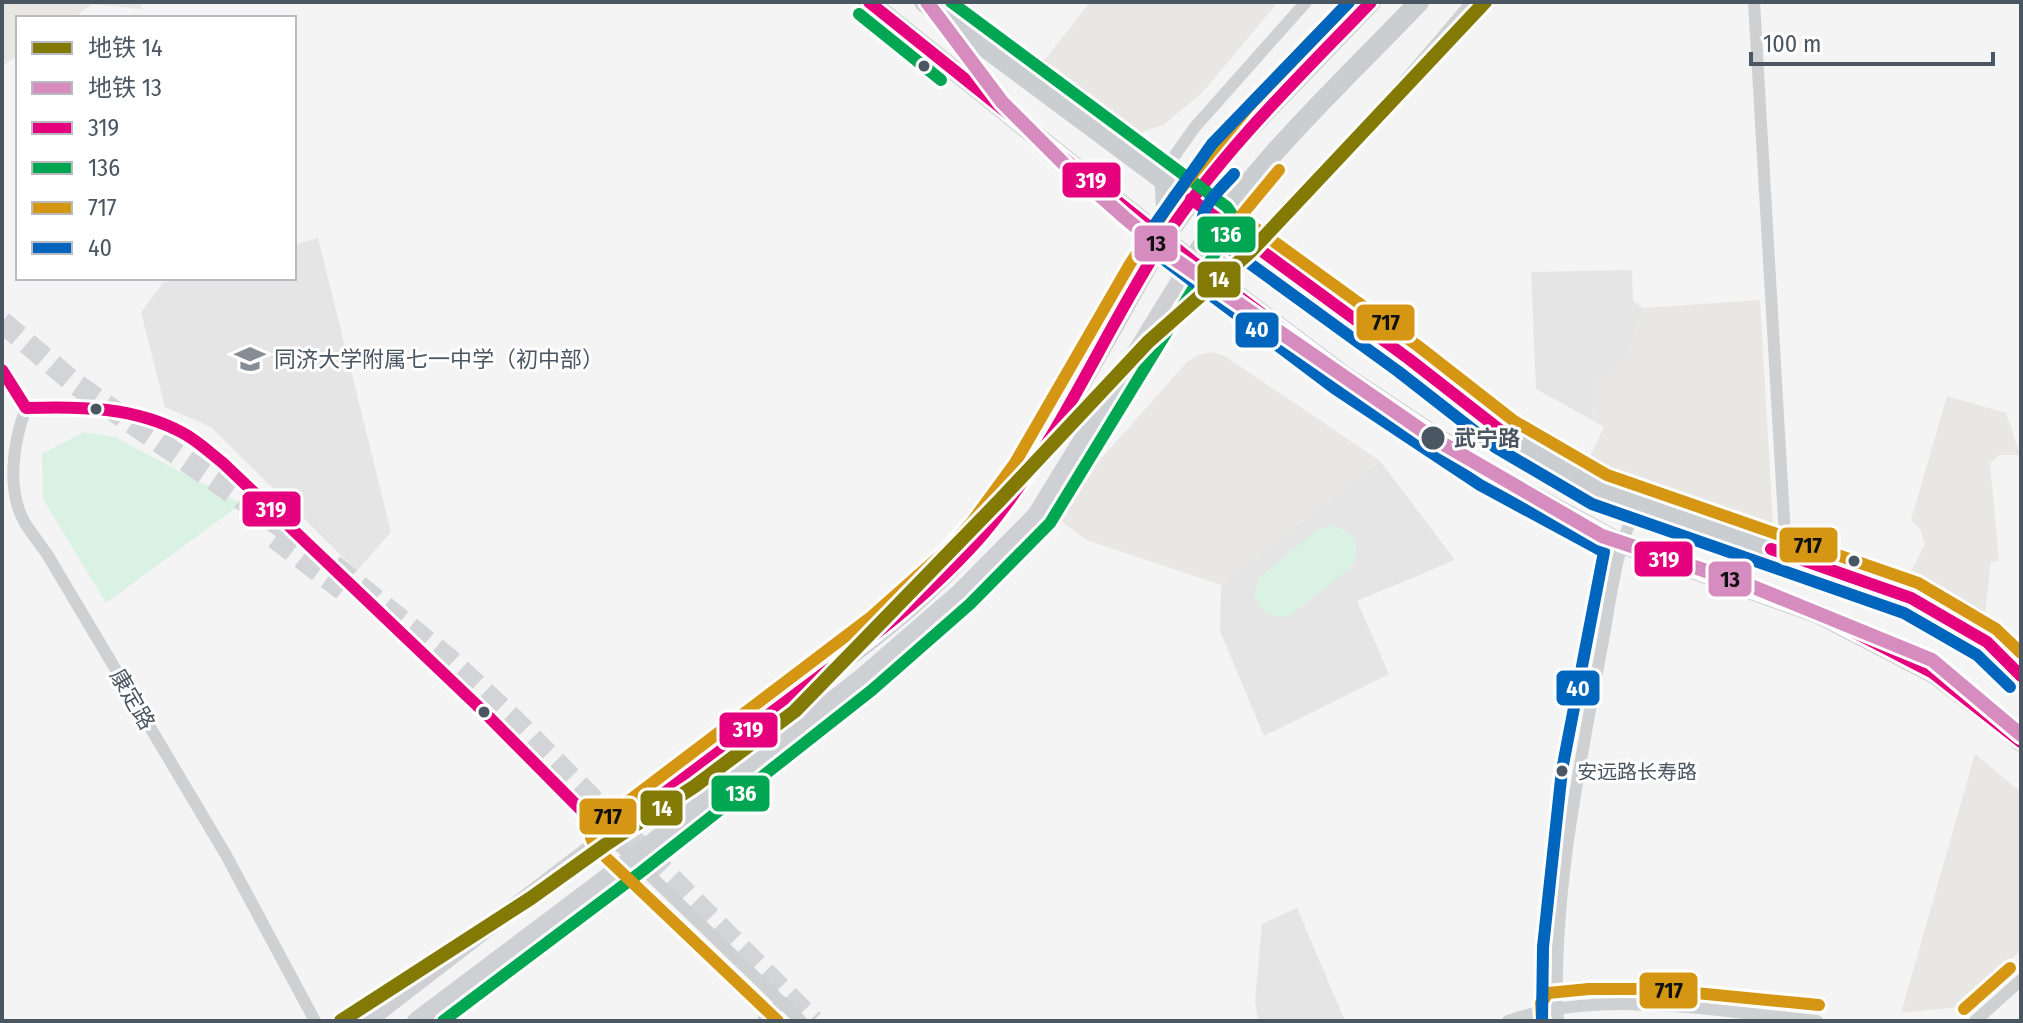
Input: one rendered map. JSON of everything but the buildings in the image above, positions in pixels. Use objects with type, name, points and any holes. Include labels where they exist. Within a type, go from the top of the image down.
[{"type":"main road","points":[[869,2],[1192,261],[1343,375],[1489,472],[1622,544],[1819,614],[1933,673],[2021,742]]},
{"type":"main road","points":[[924,2],[1409,359],[1505,434],[1634,513],[1786,554],[1911,598],[1987,642],[2021,676]]},
{"type":"main road","points":[[367,1021],[607,836],[887,627],[950,570],[1006,505],[1164,239],[1191,199],[1224,155],[1371,2]]},
{"type":"main road","points":[[416,1021],[631,859],[862,677],[959,593],[1036,515],[1217,220],[1250,178],[1419,2]]},
{"type":"street","points":[[1164,239],[1160,176],[1195,127],[1306,2]]},
{"type":"street","points":[[1192,261],[1254,247],[1380,110],[1472,2]]},
{"type":"street","points":[[1754,2],[1786,554]]},
{"type":"street","points":[[2,370],[26,408],[101,408],[144,416],[185,434],[223,463],[801,1021]]},
{"type":"street","name":"康定路","points":[[26,408],[17,432],[14,480],[17,504],[25,523],[47,554],[226,855],[315,1021]]},
{"type":"street","points":[[1558,1021],[1564,889],[1578,772],[1622,544],[1634,513]]},
{"type":"street","points":[[1975,1021],[2021,980]]},
{"type":"street","points":[[763,1021],[782,1002]]},
{"type":"street","points":[[1508,1021],[1557,1007],[1595,1003],[1817,1021]]},
{"type":"shaded area","points":[[2,2],[141,2],[141,9],[93,4],[76,16],[16,16],[16,56],[2,66]]},
{"type":"shaded area","points":[[1090,2],[1278,2],[1202,93],[1163,125],[1140,133],[1044,61]]},
{"type":"shaded area","name":"同济大学附属七一中学（初中部）","points":[[318,238],[391,532],[357,571],[211,427],[165,407],[141,312],[163,283],[173,280],[296,280],[296,244]]},
{"type":"shaded area","points":[[1632,270],[1633,301],[1643,308],[1627,356],[1594,383],[1592,420],[1536,389],[1531,272]]},
{"type":"shaded area","points":[[1760,300],[1773,525],[1763,534],[1603,479],[1584,469],[1604,427],[1592,420],[1594,383],[1627,356],[1643,308]]},
{"type":"shaded area","points":[[1212,352],[1225,356],[1380,461],[1221,585],[1086,540],[1052,514],[1186,363],[1198,355]]},
{"type":"shaded area","points":[[1947,396],[2006,413],[2020,455],[2000,455],[1990,463],[1999,561],[1991,562],[1984,621],[1908,577],[1925,544],[1920,529],[1911,520]]},
{"type":"shaded area","points":[[1380,461],[1455,560],[1357,601],[1389,674],[1264,736],[1220,631],[1221,585]]},
{"type":"shaded area","points":[[1975,754],[2021,792],[2021,950],[1960,1007],[1901,1013]]},
{"type":"shaded area","points":[[1297,908],[1345,1021],[1258,1021],[1255,1001],[1262,924]]},
{"type":"green space","points":[[84,432],[115,437],[241,504],[106,603],[43,499],[42,454]]},
{"type":"green space","points":[[1330,526],[1344,530],[1356,544],[1353,565],[1289,617],[1276,616],[1261,609],[1254,591],[1260,577],[1320,528]]},
{"type":"tunnel","points":[[2,322],[74,383],[299,539]]},
{"type":"tunnel","points":[[275,538],[343,590]]},
{"type":"tunnel","points":[[333,565],[449,659],[513,719],[813,1021]]},
{"type":"metro line","name":"13","points":[[927,2],[1002,102],[1063,163],[1124,217],[1173,258],[1433,438],[1602,536],[1751,586],[1932,660],[2021,735]]},
{"type":"metro line","name":"14","points":[[341,1021],[531,898],[695,786],[795,711],[1148,342],[1251,251],[1485,2]]},
{"type":"transit line","name":"319","points":[[869,2],[1192,261],[1343,375],[1489,472],[1622,544],[1819,614],[1933,673],[2021,742]]},
{"type":"transit line","name":"136","points":[[443,1021],[641,872],[872,690],[970,604],[1050,523],[1231,227],[1233,216],[1227,207],[951,2]]},
{"type":"transit line","name":"717","points":[[778,1021],[596,848],[591,838],[593,828],[871,617],[949,548],[1015,463],[1130,264],[1174,197],[1250,105],[1349,2]]},
{"type":"transit line","name":"40","points":[[1349,2],[1212,144],[1151,230],[1148,241],[1154,252],[1334,388],[1480,485],[1604,552],[1562,770],[1543,947],[1542,1021]]},
{"type":"transit line","name":"319","points":[[2,370],[26,408],[67,407],[126,413],[165,424],[199,443],[484,712],[607,836],[870,638],[918,599],[963,556],[984,533],[1035,463],[1142,276],[1187,207],[1262,116],[1371,2]]},
{"type":"transit line","name":"136","points":[[859,14],[941,80]]},
{"type":"transit line","name":"717","points":[[1279,170],[1240,217],[1418,346],[1514,421],[1607,475],[1918,583],[1996,629],[2021,653]]},
{"type":"transit line","name":"40","points":[[1234,174],[1206,208],[1203,216],[1205,231],[1399,372],[1495,447],[1592,504],[1904,613],[1977,655],[2010,687]]},
{"type":"transit line","name":"319","points":[[1191,199],[1500,430]]},
{"type":"transit line","name":"319","points":[[1771,549],[1911,598],[1987,642],[2021,676]]},
{"type":"transit line","name":"717","points":[[1964,1009],[2010,968]]},
{"type":"transit line","name":"717","points":[[1542,1021],[1541,1003],[1548,993],[1589,989],[1655,989],[1819,1005]]},
{"type":"place","name":"同济大学附属七一中学（初中部）","points":[[250,359]]},
{"type":"place","name":"武宁路","points":[[1433,438]]},
{"type":"place","name":"安远路长寿路","points":[[1562,771]]}]
